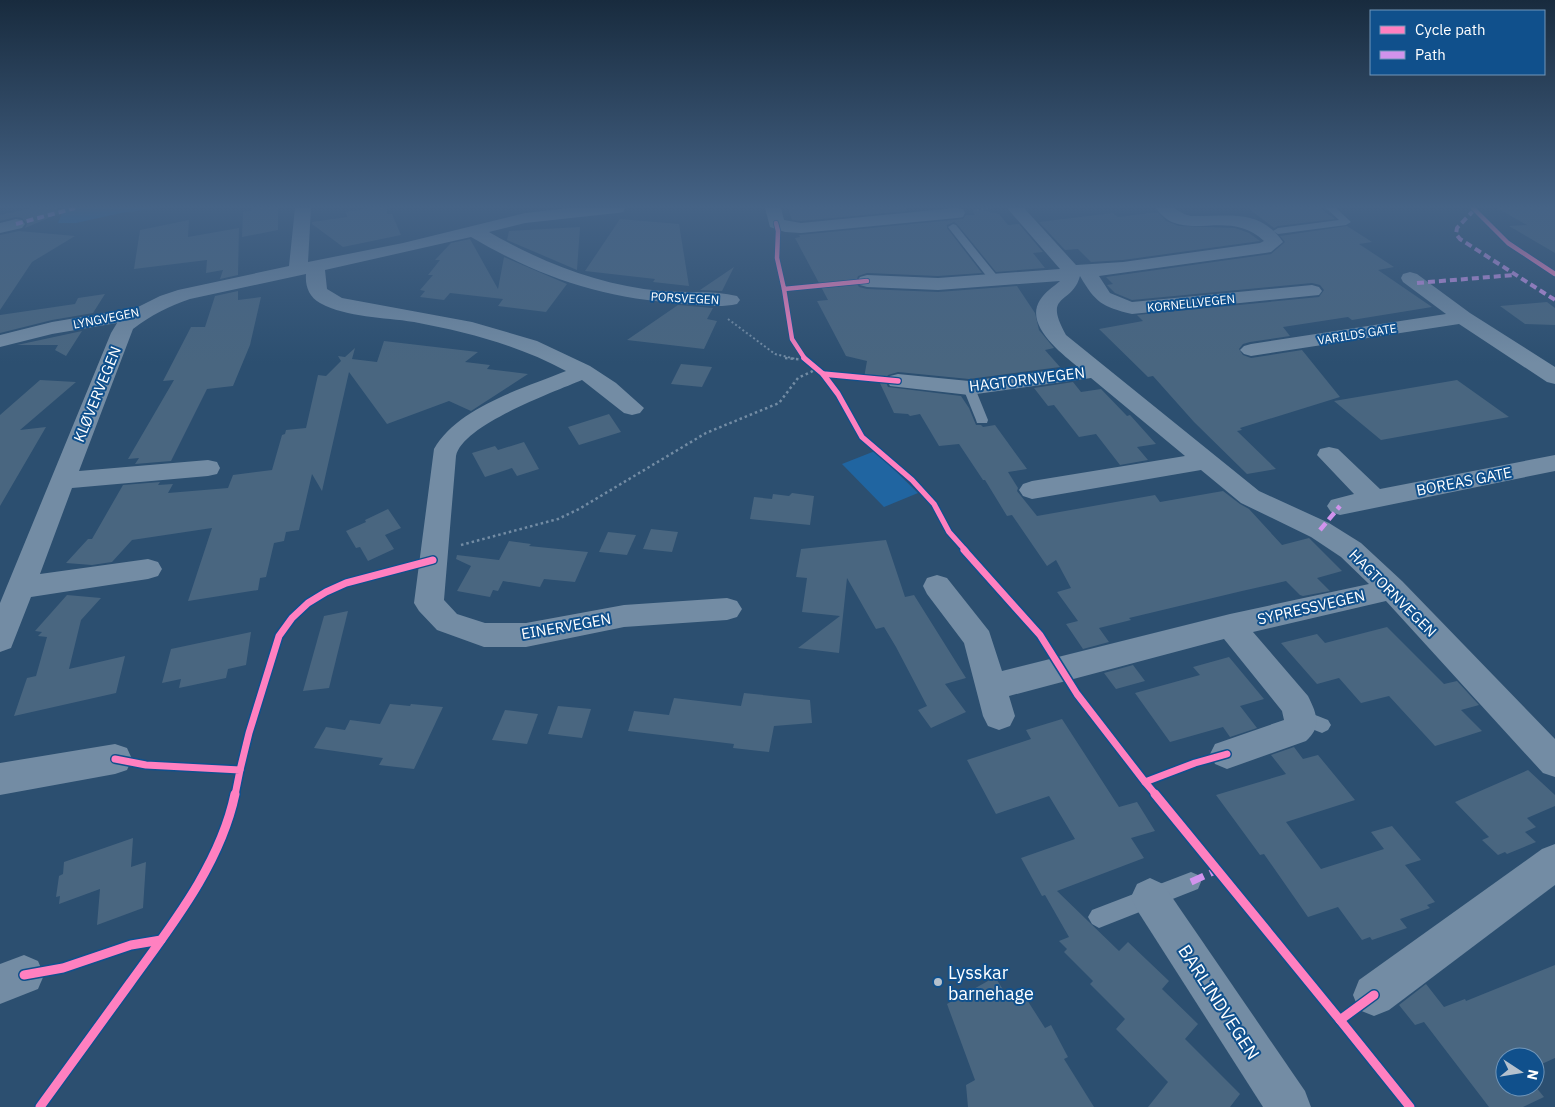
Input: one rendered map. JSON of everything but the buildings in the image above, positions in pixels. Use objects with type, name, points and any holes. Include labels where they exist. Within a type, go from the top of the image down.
[{"type":"street","points":[[306,260],[307,268],[315,287],[326,299],[482,329],[532,345],[583,372],[615,392],[632,408]]},
{"type":"street","name":"LYNGVEGEN","points":[[0,341],[52,328],[142,313],[167,300],[185,294],[345,260]]},
{"type":"street","name":"PORSVEGEN","points":[[524,260],[581,282],[645,296],[723,300]]},
{"type":"street","points":[[1067,260],[1077,271]]},
{"type":"street","points":[[867,281],[938,284],[995,280],[1170,260]]},
{"type":"street","name":"KORNELLVEGEN","points":[[1077,271],[1093,285],[1104,299],[1113,304],[1132,308],[1312,291]]},
{"type":"street","name":"HAGTORNVEGEN","points":[[1077,271],[1044,309],[1047,324],[1057,339],[1250,497],[1320,530],[1351,550],[1392,589],[1555,762]]},
{"type":"street","points":[[1410,278],[1463,317],[1555,377]]},
{"type":"street","name":"KLØVERVEGEN","points":[[0,640],[121,333],[125,326],[142,313]]},
{"type":"street","name":"VARILDS GATE","points":[[1251,350],[1463,317]]},
{"type":"street","name":"HAGTORNVEGEN","points":[[898,381],[969,388],[1096,371]]},
{"type":"street","name":"EINERVEGEN","points":[[583,372],[493,411],[464,429],[447,448],[443,466],[430,603],[448,622],[484,635],[526,635],[624,616],[727,609]]},
{"type":"street","points":[[1329,455],[1374,499]]},
{"type":"street","points":[[1032,490],[1204,461]]},
{"type":"street","name":"BOREAS GATE","points":[[1340,506],[1555,463]]},
{"type":"street","points":[[62,481],[208,468]]},
{"type":"street","points":[[20,588],[148,569]]},
{"type":"street","name":"SYPRESSVEGEN","points":[[937,586],[978,639],[1001,695],[1089,662],[1230,626],[1392,589]]},
{"type":"street","name":"SYPRESSVEGEN","points":[[1227,754],[1294,732],[1301,725],[1311,721],[1230,626]]},
{"type":"street","points":[[0,779],[115,759]]},
{"type":"street","points":[[1374,994],[1555,862]]},
{"type":"street","name":"BARLINDVEGEN","points":[[1150,897],[1289,1107]]},
{"type":"lane","points":[[981,260],[995,280]]},
{"type":"lane","points":[[969,388],[982,420]]},
{"type":"lane","points":[[1099,917],[1190,882]]},
{"type":"path","points":[[723,300],[715,309],[775,354],[786,358],[806,360]]},
{"type":"path","points":[[797,349],[822,374]]},
{"type":"path","points":[[434,552],[558,519],[572,513],[706,433],[779,403],[798,378],[817,369]]},
{"type":"shaded area","points":[[875,451],[918,493],[884,507],[842,464]]},
{"type":"marked path","points":[[1492,260],[1555,300]]},
{"type":"marked path","points":[[1417,283],[1514,275]]},
{"type":"marked path","points":[[1320,530],[1340,506]]},
{"type":"marked path","points":[[1191,882],[1217,870]]},
{"type":"cycle path","points":[[777,260],[784,289],[867,281]]},
{"type":"cycle path","points":[[1533,260],[1555,274]]},
{"type":"cycle path","points":[[784,289],[792,339],[806,360],[823,374],[898,381]]},
{"type":"cycle path","points":[[823,374],[838,394],[862,437],[912,480],[934,504],[949,532],[1040,635],[1077,694],[1145,782],[1195,763],[1227,754]]},
{"type":"cycle path","points":[[240,770],[249,733],[279,636],[292,618],[308,603],[346,583],[433,560]]},
{"type":"cycle path","points":[[40,1107],[164,935],[198,883],[224,828],[234,800],[240,770],[146,765],[115,759]]},
{"type":"cycle path","points":[[1145,782],[1340,1020],[1374,995]]},
{"type":"cycle path","points":[[24,975],[63,968],[131,945],[161,940]]},
{"type":"cycle path","points":[[1340,1020],[1410,1107]]},
{"type":"place","name":"Lysskar barnehage","points":[[938,982]]}]
